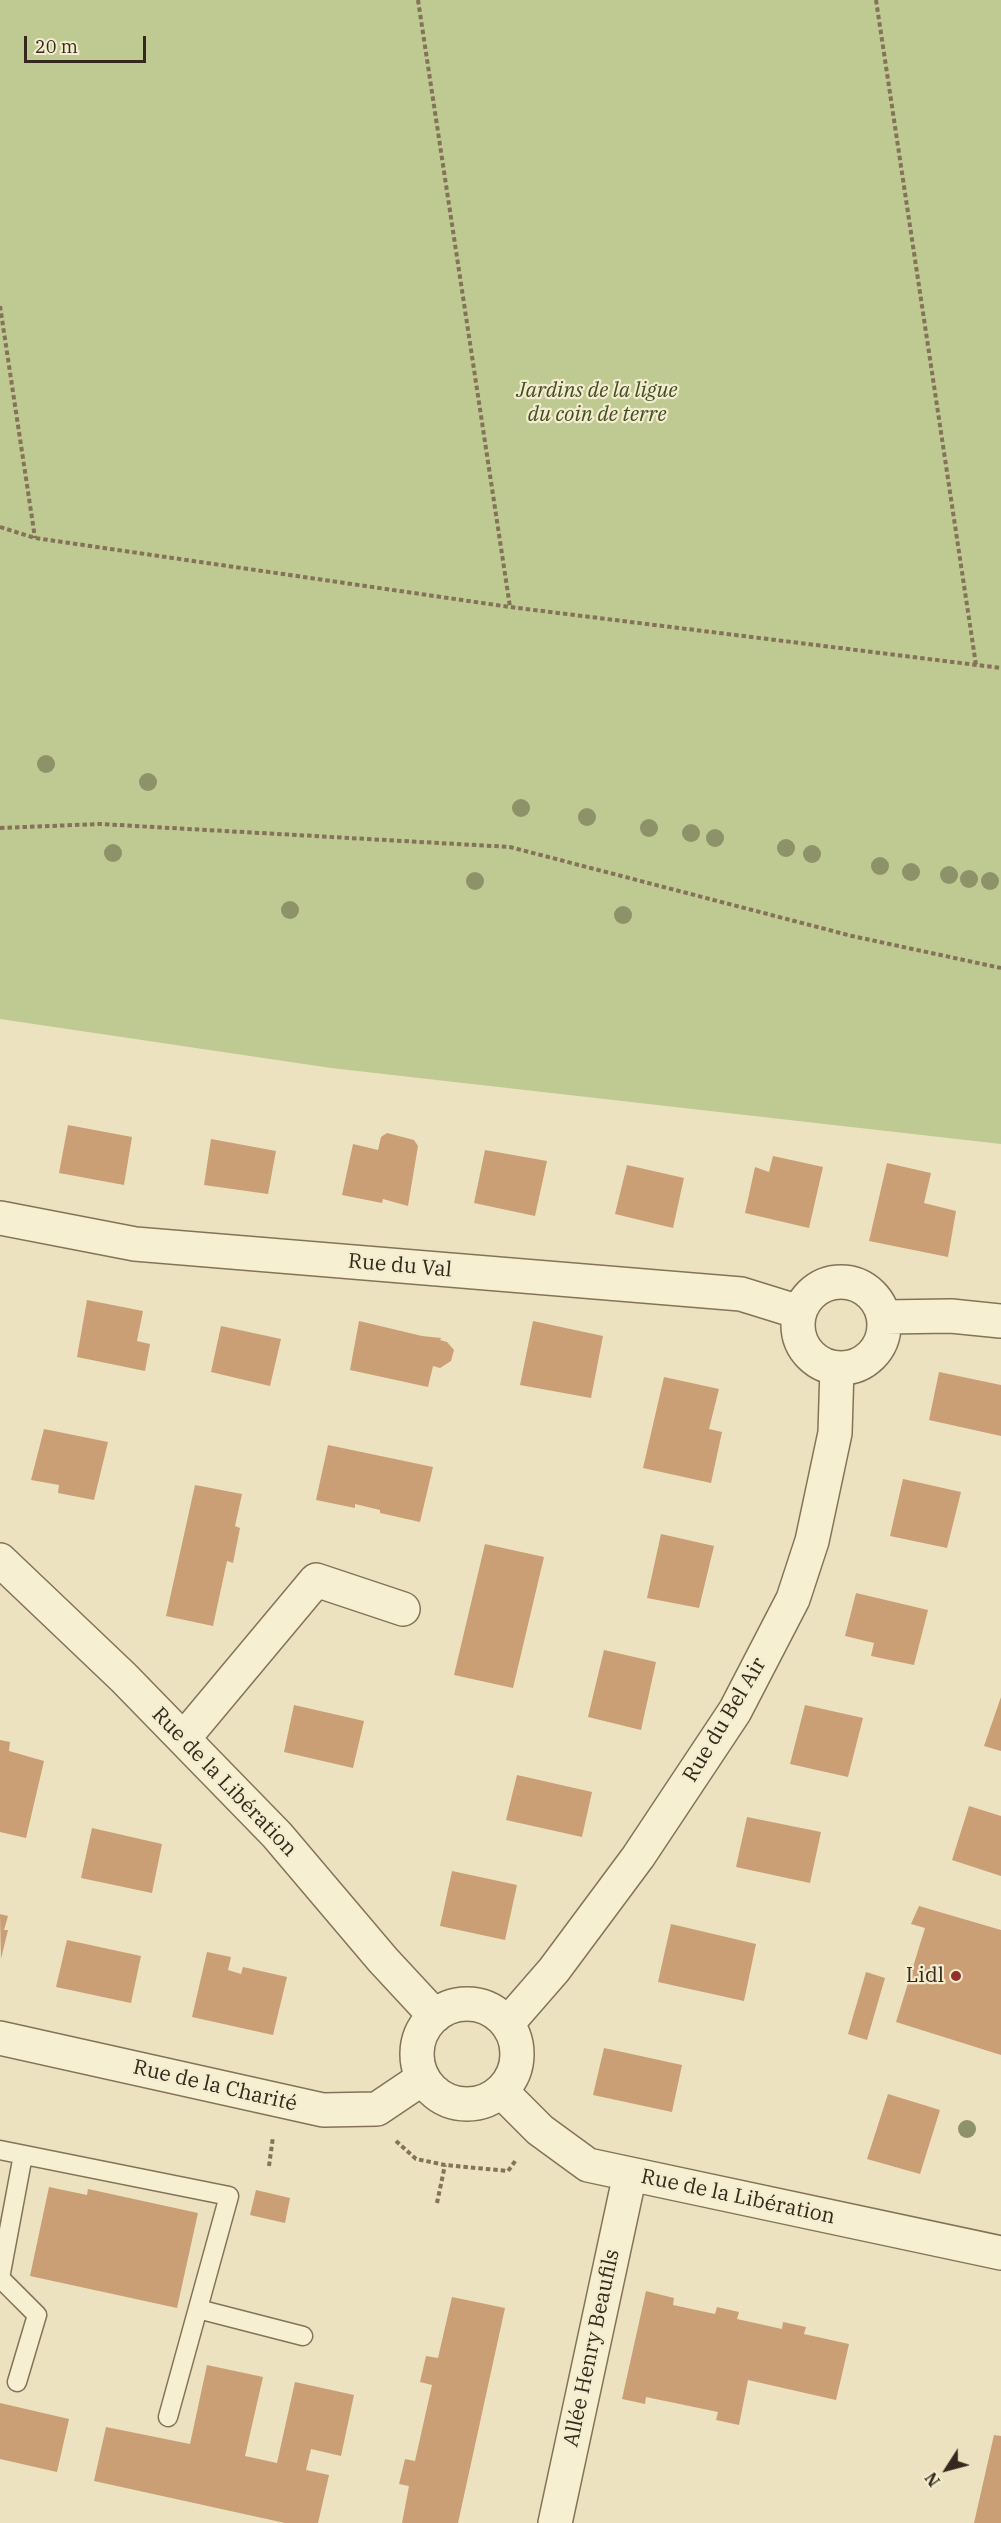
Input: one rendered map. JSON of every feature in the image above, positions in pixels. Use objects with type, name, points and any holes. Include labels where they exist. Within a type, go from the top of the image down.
[{"type":"street","name":"Rue du Val","points":[[0,1218],[135,1244],[741,1294],[799,1312]]},
{"type":"street","points":[[843,1281],[858,1284],[870,1292],[879,1303],[884,1317],[884,1331],[873,1354],[850,1367],[837,1368],[814,1359],[799,1338],[799,1312],[805,1299],[815,1289],[829,1282],[843,1281]]},
{"type":"street","points":[[884,1317],[951,1316],[1001,1321]]},
{"type":"street","name":"Rue du Bel Air","points":[[507,2024],[554,1970],[638,1857],[735,1711],[787,1609],[812,1541],[835,1433],[837,1368]]},
{"type":"street","name":"Rue de la Libération","points":[[0,1560],[184,1738],[277,1835],[383,1960],[435,2016]]},
{"type":"street","points":[[184,1738],[316,1580],[403,1609]]},
{"type":"street","points":[[464,2004],[480,2006],[495,2013],[507,2024],[514,2036],[517,2051],[516,2066],[511,2079],[501,2091],[489,2099],[475,2104],[459,2104],[445,2099],[423,2079],[418,2062],[418,2045],[424,2029],[435,2016],[449,2007],[464,2004]]},
{"type":"street","name":"Rue de la Charité","points":[[0,2038],[323,2110],[377,2109]]},
{"type":"street","points":[[377,2109],[423,2079]]},
{"type":"street","name":"Rue de la Libération","points":[[501,2091],[540,2130],[588,2165],[1001,2253]]},
{"type":"street","name":"Allée Henry Beaufils","points":[[555,2523],[630,2174]]},
{"type":"lane","points":[[0,2150],[229,2196],[168,2417]]},
{"type":"lane","points":[[17,2382],[37,2314],[0,2278],[23,2155]]},
{"type":"lane","points":[[198,2309],[303,2336]]},
{"type":"path","points":[[418,0],[510,607]]},
{"type":"path","points":[[876,0],[976,665]]},
{"type":"path","points":[[0,306],[35,538]]},
{"type":"path","points":[[0,527],[35,538],[510,607],[1001,668]]},
{"type":"path","points":[[0,828],[100,824],[510,847],[852,936],[1001,968]]},
{"type":"path","points":[[377,2109],[395,2140],[416,2159],[445,2165],[508,2170],[540,2130]]},
{"type":"path","points":[[437,2203],[445,2165]]},
{"type":"green space","name":"Jardins de la ligue du coin de terre","points":[[0,0],[1001,0],[1001,1144],[331,1068],[0,1019]]},
{"type":"building","points":[[68,1125],[132,1137],[124,1185],[59,1173]]},
{"type":"building","points":[[387,1133],[414,1140],[418,1146],[408,1206],[383,1199],[382,1203],[342,1195],[353,1144],[378,1150],[381,1137]]},
{"type":"building","points":[[211,1139],[276,1151],[268,1194],[204,1185]]},
{"type":"building","points":[[485,1150],[547,1161],[535,1216],[474,1203]]},
{"type":"building","points":[[773,1156],[823,1167],[809,1228],[745,1213],[755,1167],[769,1172]]},
{"type":"building","points":[[887,1163],[931,1173],[924,1203],[956,1211],[948,1257],[869,1241]]},
{"type":"building","points":[[627,1165],[684,1178],[673,1228],[615,1214]]},
{"type":"building","points":[[87,1300],[143,1311],[137,1341],[150,1344],[145,1371],[77,1357]]},
{"type":"building","points":[[359,1321],[422,1336],[441,1338],[440,1340],[447,1342],[454,1350],[451,1361],[440,1368],[433,1366],[428,1387],[350,1370]]},
{"type":"building","points":[[533,1321],[603,1336],[591,1398],[520,1385]]},
{"type":"building","points":[[221,1326],[281,1339],[270,1386],[211,1372]]},
{"type":"building","points":[[939,1372],[1001,1385],[1001,1436],[929,1420]]},
{"type":"building","points":[[664,1377],[719,1389],[709,1429],[722,1432],[711,1483],[643,1468]]},
{"type":"building","points":[[44,1429],[108,1442],[94,1500],[58,1493],[59,1485],[31,1480]]},
{"type":"building","points":[[328,1445],[433,1467],[420,1522],[380,1513],[380,1510],[355,1504],[355,1508],[316,1500]]},
{"type":"building","points":[[903,1479],[961,1492],[947,1548],[890,1536]]},
{"type":"building","points":[[195,1485],[242,1494],[235,1526],[240,1528],[233,1563],[227,1561],[213,1626],[166,1616]]},
{"type":"building","points":[[661,1534],[714,1546],[699,1608],[647,1598]]},
{"type":"building","points":[[485,1544],[544,1557],[513,1688],[454,1675]]},
{"type":"building","points":[[856,1593],[928,1610],[914,1665],[871,1656],[874,1643],[845,1636]]},
{"type":"building","points":[[604,1650],[656,1662],[641,1730],[588,1717]]},
{"type":"building","points":[[1001,1697],[1001,1751],[984,1746]]},
{"type":"building","points":[[294,1705],[364,1721],[353,1768],[284,1752]]},
{"type":"building","points":[[805,1705],[863,1718],[848,1777],[790,1764]]},
{"type":"building","points":[[0,1740],[10,1742],[9,1751],[44,1761],[26,1838],[0,1832]]},
{"type":"building","points":[[517,1775],[592,1792],[582,1837],[506,1820]]},
{"type":"building","points":[[969,1806],[1001,1816],[1001,1876],[952,1860]]},
{"type":"building","points":[[747,1817],[821,1832],[810,1883],[736,1867]]},
{"type":"building","points":[[92,1828],[162,1844],[152,1893],[81,1878]]},
{"type":"building","points":[[452,1871],[517,1885],[505,1940],[440,1926]]},
{"type":"building","name":"Lidl","points":[[919,1906],[1001,1930],[1001,2055],[896,2022],[925,1928],[911,1924]]},
{"type":"building","points":[[0,1914],[8,1916],[4,1930],[8,1930],[1,1959]]},
{"type":"building","points":[[671,1924],[756,1944],[744,2001],[658,1982]]},
{"type":"building","points":[[67,1940],[141,1956],[131,2003],[56,1987]]},
{"type":"building","points":[[207,1952],[231,1957],[228,1970],[241,1974],[243,1967],[287,1977],[273,2035],[192,2017]]},
{"type":"building","points":[[866,1972],[885,1978],[867,2040],[848,2034]]},
{"type":"building","points":[[604,2048],[682,2065],[672,2112],[593,2095]]},
{"type":"building","points":[[888,2094],[940,2110],[920,2174],[867,2159]]},
{"type":"building","points":[[49,2187],[87,2195],[88,2189],[198,2213],[177,2308],[30,2276]]},
{"type":"building","points":[[256,2190],[290,2198],[285,2223],[250,2215]]},
{"type":"building","points":[[646,2291],[674,2298],[673,2305],[715,2314],[717,2307],[739,2312],[737,2319],[782,2329],[783,2322],[806,2327],[804,2334],[849,2344],[836,2400],[748,2380],[739,2425],[716,2420],[718,2412],[646,2397],[645,2404],[622,2399]]},
{"type":"building","points":[[452,2297],[505,2308],[458,2523],[402,2523],[409,2486],[399,2484],[405,2459],[415,2461],[432,2385],[420,2382],[426,2356],[438,2358]]},
{"type":"building","points":[[207,2365],[263,2377],[245,2456],[277,2463],[295,2382],[354,2395],[341,2456],[311,2449],[306,2470],[329,2475],[318,2523],[285,2523],[94,2481],[106,2427],[190,2444]]},
{"type":"building","points":[[0,2403],[69,2419],[57,2472],[0,2459]]},
{"type":"building","points":[[994,2435],[1001,2436],[1001,2523],[974,2523]]},
{"type":"place","name":"Lidl","points":[[956,1976]]}]
